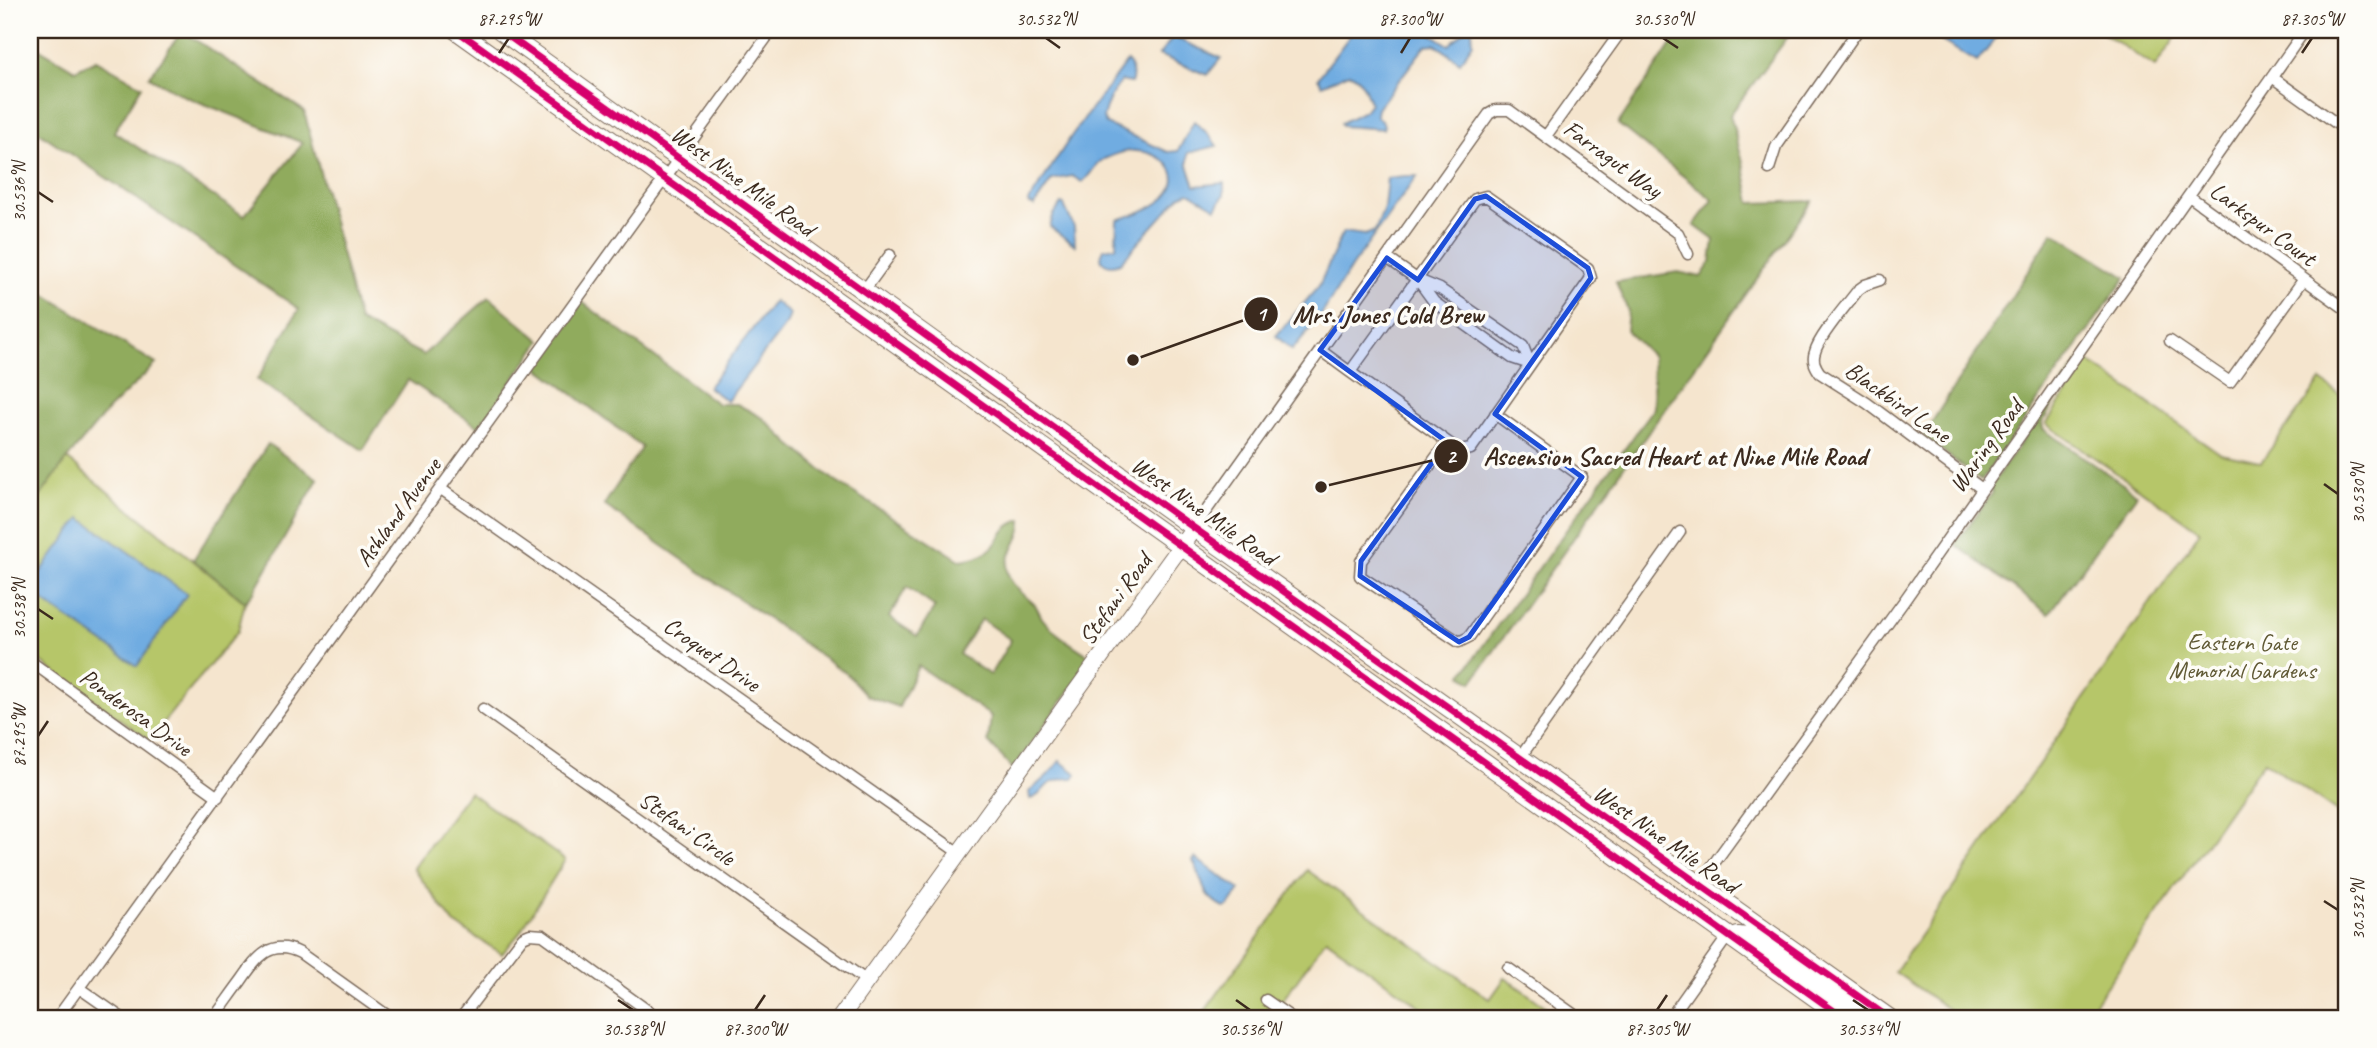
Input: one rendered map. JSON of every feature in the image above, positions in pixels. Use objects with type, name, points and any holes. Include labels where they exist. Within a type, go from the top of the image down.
[{"type":"main road","name":"West Nine Mile Road","points":[[456,30],[1844,1018]]},
{"type":"main road","name":"West Nine Mile Road","points":[[500,30],[1375,657],[1889,1018]]},
{"type":"main road","points":[[474,43],[512,56],[660,160],[679,159]]},
{"type":"main road","points":[[664,179],[678,175],[829,282],[863,292]]},
{"type":"main road","points":[[996,415],[1018,418],[1167,524],[1185,531],[1194,528]]},
{"type":"main road","points":[[1180,547],[1196,546],[1359,656],[1375,657]]},
{"type":"main road","points":[[1522,789],[1535,787],[1682,886],[1699,884]]},
{"type":"main road","points":[[1728,936],[1747,937],[1765,946],[1866,1018]]},
{"type":"street","name":"Ashland Avenue","points":[[57,1018],[772,30]]},
{"type":"street","points":[[1546,136],[1622,30]]},
{"type":"street","points":[[1769,169],[1776,147],[1858,30]]},
{"type":"street","name":"Waring Road","points":[[1699,884],[1890,621],[2305,30]]},
{"type":"street","points":[[2272,77],[2347,131]]},
{"type":"street","name":"Farragut Way","points":[[1503,109],[1509,110],[1546,136],[1678,233],[1688,254]]},
{"type":"street","name":"Stefani Road","points":[[840,1018],[1489,114],[1503,109]]},
{"type":"street","points":[[1320,350],[1350,372],[1447,442],[1460,452],[1471,449],[1591,278],[1588,268],[1486,195],[1475,199],[1350,372]]},
{"type":"street","name":"Larkspur Court","points":[[2189,196],[2347,310]]},
{"type":"street","points":[[863,292],[890,255]]},
{"type":"street","points":[[1387,258],[1418,280],[1434,302],[1512,358],[1530,364]]},
{"type":"street","points":[[2170,341],[2230,382],[2304,279]]},
{"type":"street","name":"Blackbird Lane","points":[[1880,280],[1858,290],[1817,346],[1814,352],[1816,367],[1820,373],[1867,403],[1982,489]]},
{"type":"street","points":[[1447,442],[1361,561],[1360,576],[1459,642],[1469,637],[1582,477],[1495,414]]},
{"type":"street","name":"Croquet Drive","points":[[441,489],[959,853]]},
{"type":"street","points":[[1519,759],[1680,532]]},
{"type":"street","name":"Ponderosa Drive","points":[[30,661],[218,797]]},
{"type":"street","name":"Stefani Circle","points":[[483,709],[867,981]]},
{"type":"street","points":[[461,1018],[523,937],[537,933],[544,935],[658,1018]]},
{"type":"street","points":[[1670,1018],[1728,936]]},
{"type":"street","points":[[214,1018],[256,959],[264,953],[284,948],[300,953],[391,1018]]},
{"type":"street","points":[[1508,968],[1579,1018]]},
{"type":"street","points":[[79,988],[122,1018]]},
{"type":"street","points":[[1266,1000],[1292,1018]]},
{"type":"highlighted area","points":[[1486,196],[1588,268],[1591,278],[1495,414],[1582,477],[1469,637],[1459,642],[1360,576],[1361,561],[1447,442],[1320,350],[1387,258],[1418,280],[1475,199]]},
{"type":"green space","points":[[1681,30],[1793,30],[1730,115],[1751,203],[1812,201],[1472,682],[1462,675],[1654,408],[1652,356],[1626,330],[1628,311],[1616,282],[1678,272],[1701,277],[1711,262],[1714,240],[1694,225],[1713,200],[1618,124]]},
{"type":"green space","points":[[2098,30],[2181,30],[2155,67]]},
{"type":"green space","points":[[182,31],[304,111],[359,321],[423,355],[489,297],[541,341],[479,427],[408,380],[363,450],[257,380],[299,309],[30,126],[30,43],[75,70],[96,60],[142,86],[114,132],[244,216],[303,143],[184,96],[149,77]]},
{"type":"green space","points":[[2053,232],[2126,277],[1981,481],[1923,436]]},
{"type":"green space","points":[[2134,283],[2042,422],[2043,429],[2137,494],[2049,614],[1955,544],[1993,492],[1989,488]]},
{"type":"green space","points":[[30,285],[156,364],[108,410],[39,498],[30,491]]},
{"type":"green space","points":[[582,302],[718,404],[737,404],[763,418],[835,481],[960,560],[985,553],[1009,526],[1022,520],[1008,560],[1009,577],[1053,630],[1093,658],[1013,769],[988,742],[991,716],[918,666],[899,707],[867,696],[846,673],[604,505],[642,447],[536,366]],"holes":[[[907,587],[935,607],[917,636],[889,617]],[[981,619],[1011,640],[990,675],[959,654]]]},
{"type":"green space","name":"Eastern Gate Memorial Gardens","points":[[2088,361],[2221,454],[2261,462],[2321,381],[2347,400],[2347,819],[2264,761],[2084,1018],[1961,1018],[1895,972],[2200,531],[2046,424]]},
{"type":"green space","points":[[268,444],[318,479],[253,593],[245,602],[193,560]]},
{"type":"green space","points":[[67,459],[245,602],[238,631],[149,740],[30,654],[30,510]]},
{"type":"green space","points":[[469,792],[565,860],[519,934],[502,954],[454,923],[413,868]]},
{"type":"green space","points":[[1307,870],[1490,999],[1505,978],[1562,1018],[1436,1018],[1326,939],[1270,1018],[1200,1018]]},
{"type":"water","points":[[1354,30],[1425,30],[1449,45],[1466,30],[1472,30],[1473,43],[1460,62],[1435,44],[1426,45],[1377,109],[1376,115],[1384,125],[1383,129],[1342,126],[1341,123],[1364,111],[1370,103],[1365,90],[1357,78],[1349,73],[1322,85],[1318,78]]},
{"type":"water","points":[[1945,30],[2003,30],[1977,62],[1938,39]]},
{"type":"water","points":[[1173,37],[1221,58],[1207,75],[1159,55]]},
{"type":"water","points":[[1127,61],[1131,68],[1131,83],[1121,81],[1112,94],[1103,118],[1106,124],[1168,152],[1178,151],[1194,121],[1217,146],[1188,153],[1188,165],[1195,186],[1224,183],[1224,195],[1216,208],[1189,192],[1180,196],[1120,263],[1111,265],[1104,263],[1101,257],[1104,249],[1116,247],[1117,220],[1152,207],[1170,191],[1174,182],[1173,174],[1163,161],[1146,152],[1120,153],[1100,162],[1082,182],[1072,176],[1052,180],[1034,206],[1028,203],[1072,135]]},
{"type":"water","points":[[1417,176],[1352,266],[1320,317],[1292,350],[1276,336],[1319,286],[1343,232],[1365,235],[1375,231],[1384,208],[1387,178]]},
{"type":"water","points":[[1061,204],[1064,205],[1074,227],[1075,245],[1050,227]]},
{"type":"water","points":[[774,301],[790,314],[787,323],[727,401],[708,387]]},
{"type":"water","points":[[81,518],[187,594],[137,666],[30,592],[30,586]]},
{"type":"water","points":[[1060,761],[1077,774],[1073,778],[1049,784],[1030,799],[1029,792]]},
{"type":"water","points":[[1195,858],[1240,890],[1229,906],[1224,908],[1209,897],[1193,861]]},
{"type":"cycle path","points":[[456,30],[1844,1018]]},
{"type":"cycle path","points":[[500,30],[1194,528],[1889,1018]]},
{"type":"place","name":"Mrs. Jones Cold Brew","points":[[1133,360]]},
{"type":"place","name":"Ascension Sacred Heart at Nine Mile Road","points":[[1321,487]]}]
